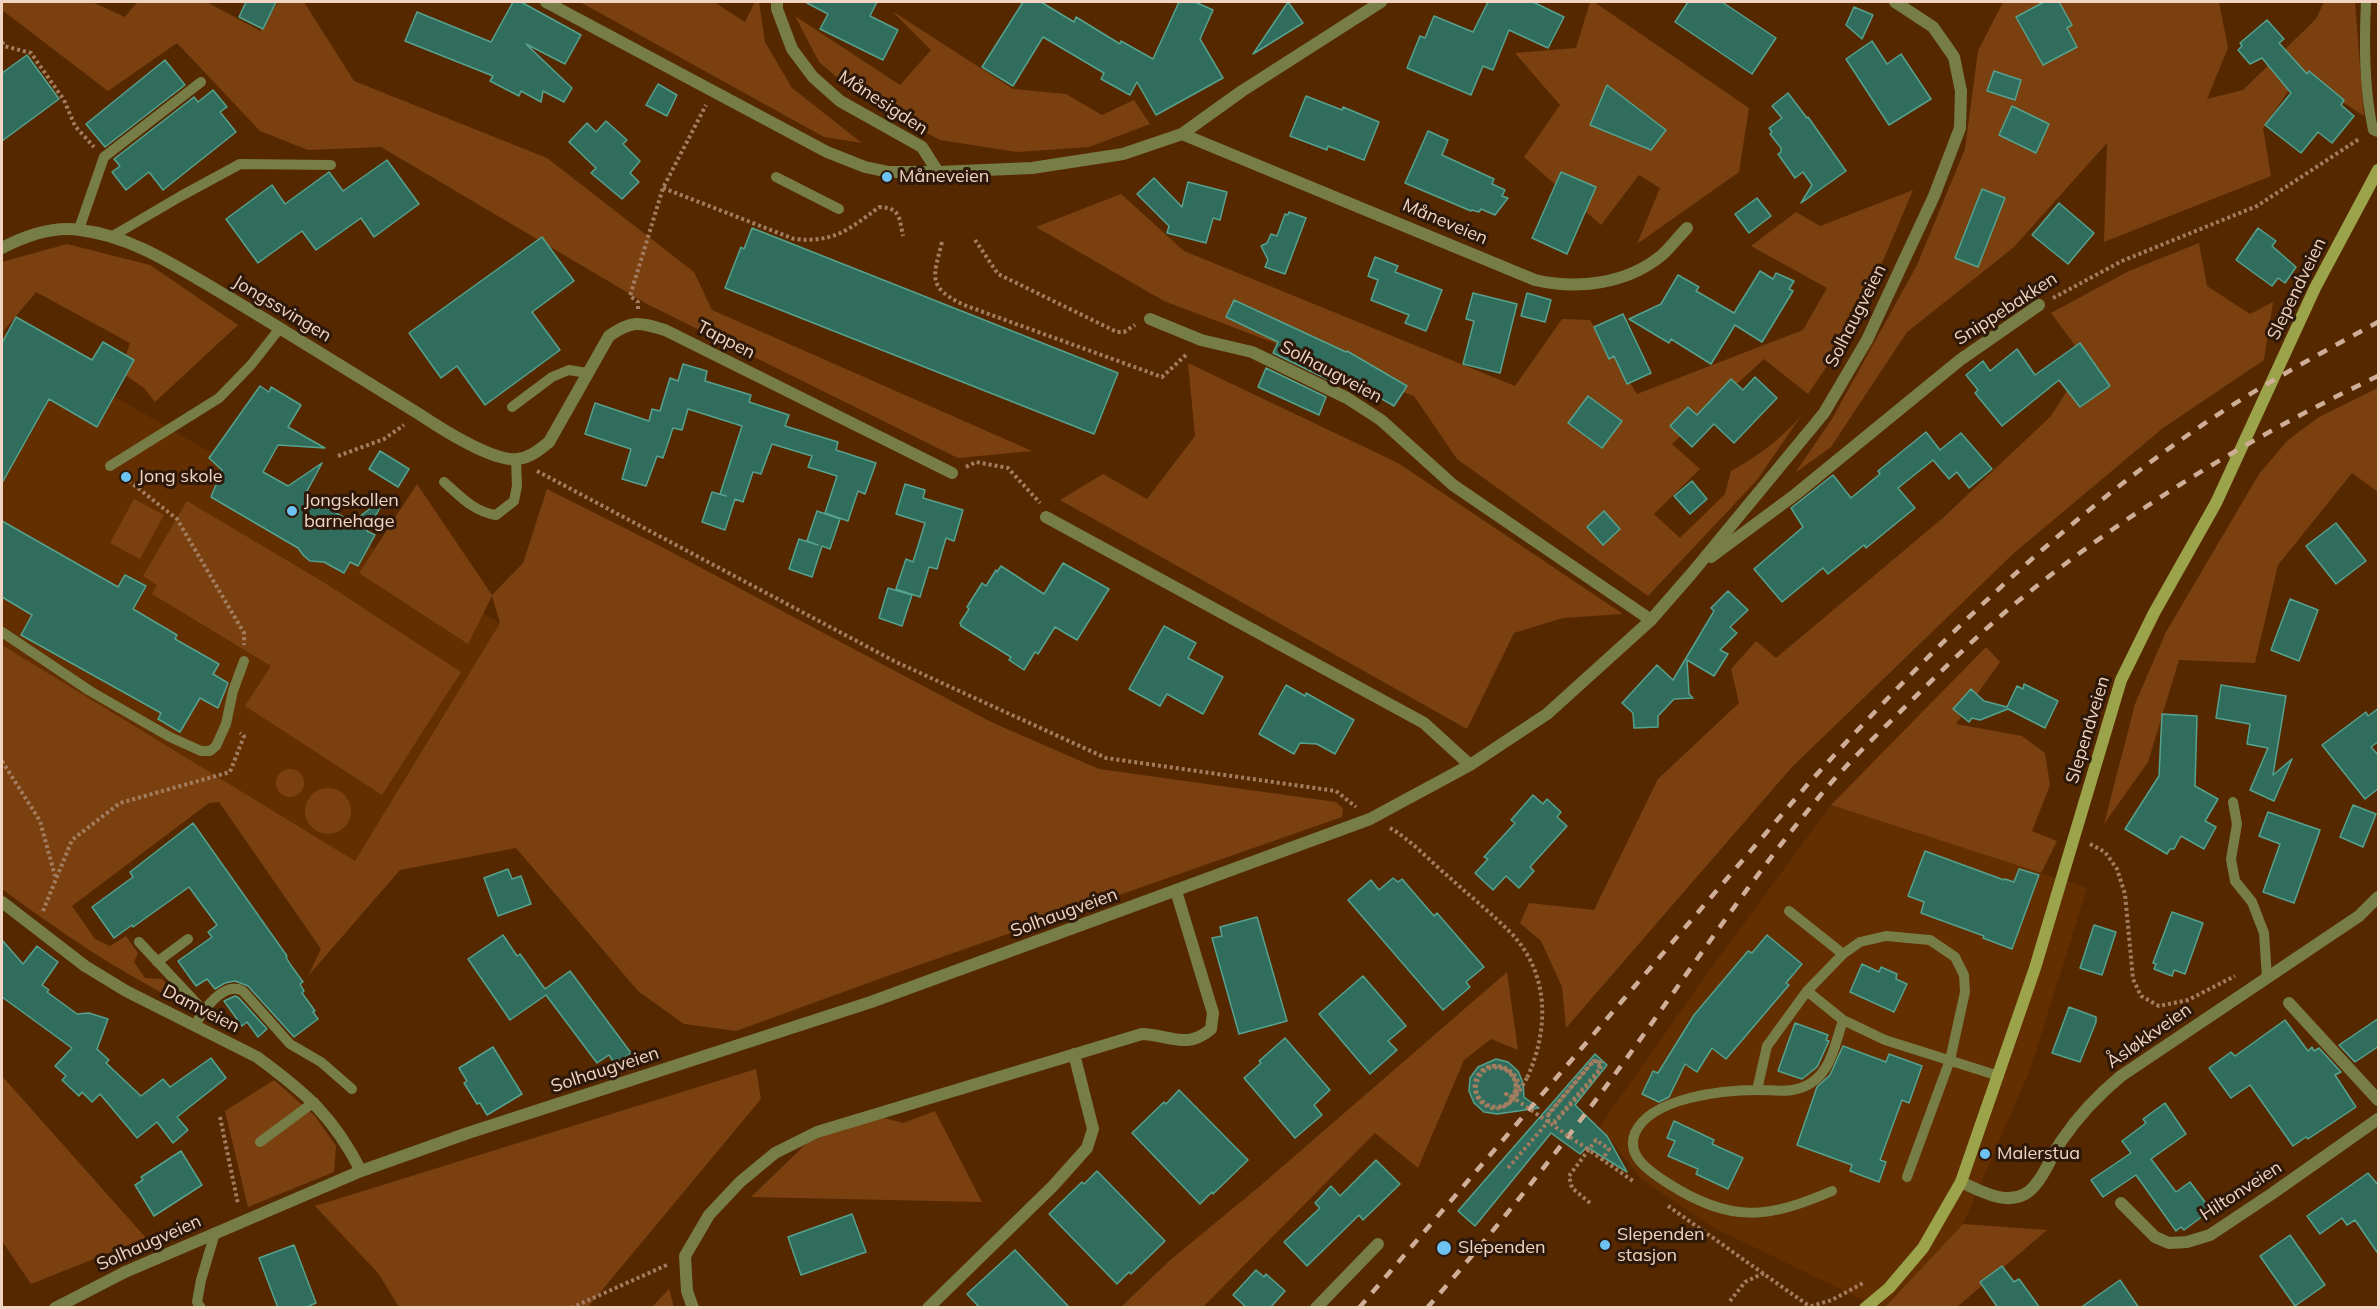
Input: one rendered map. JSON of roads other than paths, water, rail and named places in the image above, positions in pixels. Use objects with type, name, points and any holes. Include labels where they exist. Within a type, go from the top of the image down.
[{"type":"main road","name":"Slependveien","points":[[1865,1308],[1889,1288],[1923,1248],[1960,1182],[2035,968],[2121,680],[2154,613],[2216,503],[2315,288],[2379,170]]},
{"type":"street","points":[[546,2],[827,152],[865,167],[889,172],[1032,168],[1122,154],[1182,134],[1242,90],[1382,2]]},
{"type":"street","name":"Månesigden","points":[[777,2],[777,9],[792,49],[813,76],[840,101],[922,147],[938,172]]},
{"type":"street","name":"Solhaugveien","points":[[55,1308],[125,1272],[360,1171],[468,1133],[870,1002],[1370,819],[1470,765],[1547,714],[1651,620],[1692,573],[1824,413],[1867,340],[1934,196],[1960,128],[1961,91],[1954,57],[1933,27],[1895,2]]},
{"type":"street","name":"Måneveien","points":[[1182,134],[1535,280],[1557,285],[1583,286],[1636,271],[1662,255],[1687,228]]},
{"type":"street","name":"Jongssvingen","points":[[2,248],[43,232],[79,230],[111,237],[158,256],[420,415],[480,449],[516,459]]},
{"type":"street","name":"Snippebakken","points":[[1692,573],[1796,494],[1960,360],[2039,305]]},
{"type":"street","name":"Solhaugveien","points":[[1150,319],[1201,340],[1252,352],[1347,398],[1381,420],[1453,485],[1651,620]]},
{"type":"street","name":"Tappen","points":[[516,459],[533,454],[549,442],[609,336],[624,326],[639,322],[665,330],[952,473]]},
{"type":"street","points":[[1046,517],[1424,723],[1470,765]]},
{"type":"street","points":[[693,1308],[687,1290],[685,1256],[709,1215],[740,1182],[776,1153],[817,1132],[1142,1034],[1158,1034],[1183,1042],[1201,1038],[1211,1029],[1213,1013],[1176,891]]},
{"type":"street","name":"Åsløkkveien","points":[[1960,1182],[1997,1198],[2014,1198],[2026,1194],[2035,1186],[2060,1142],[2096,1096],[2121,1076],[2359,916],[2379,897]]},
{"type":"street","name":"Damveien","points":[[2,902],[85,966],[126,991],[258,1057],[314,1101],[345,1141],[360,1171]]},
{"type":"street","points":[[2289,1003],[2379,1100]]},
{"type":"street","points":[[928,1308],[1053,1186],[1087,1148],[1093,1129],[1074,1054]]},
{"type":"street","name":"Hiltonveien","points":[[2121,1203],[2155,1237],[2169,1243],[2187,1242],[2219,1229],[2379,1119]]},
{"type":"street","points":[[1316,1308],[1378,1244]]},
{"type":"lane","points":[[2366,2],[2367,102],[2376,131]]},
{"type":"lane","points":[[79,230],[104,157],[201,82]]},
{"type":"lane","points":[[111,237],[240,164],[331,165]]},
{"type":"lane","points":[[776,177],[839,209]]},
{"type":"lane","points":[[110,466],[219,398],[251,365],[280,328]]},
{"type":"lane","points":[[512,407],[552,376],[569,370],[587,373]]},
{"type":"lane","points":[[444,482],[471,507],[484,514],[496,515],[514,501],[517,486],[516,459]]},
{"type":"lane","points":[[2,632],[90,691],[193,749],[210,751],[216,746],[226,724],[233,691],[244,661]]},
{"type":"lane","points":[[2233,802],[2237,824],[2231,859],[2235,881],[2252,902],[2264,933],[2267,978]]},
{"type":"lane","points":[[1789,911],[1843,954]]},
{"type":"lane","points":[[1757,1090],[1767,1046],[1807,991],[1843,954],[1860,942],[1886,936],[1930,940],[1955,957],[1964,975],[1965,992],[1950,1060],[1907,1177]]},
{"type":"lane","points":[[157,962],[188,939]]},
{"type":"lane","points":[[140,942],[202,1009]]},
{"type":"lane","points":[[195,1026],[202,1009],[230,988],[237,987],[290,1044],[321,1062],[352,1089]]},
{"type":"lane","points":[[1807,991],[1843,1020],[1885,1040],[1999,1076]]},
{"type":"lane","points":[[1832,1191],[1798,1206],[1753,1214],[1727,1212],[1669,1184],[1649,1171],[1635,1154],[1631,1141],[1637,1129],[1649,1115],[1684,1099],[1713,1093],[1757,1090],[1794,1091],[1820,1077],[1827,1065],[1843,1020]]},
{"type":"lane","points":[[260,1142],[314,1101]]},
{"type":"lane","points":[[201,1308],[197,1302],[201,1280],[215,1233]]},
{"type":"railway","points":[[1359,1308],[1808,784],[1950,635],[2051,542],[2158,456],[2254,392],[2378,322]]},
{"type":"railway","points":[[1427,1308],[1498,1225],[1588,1110],[1791,831],[1840,773],[1938,674],[2017,602],[2115,528],[2244,446],[2378,376]]},
{"type":"place","name":"Måneveien","points":[[887,177]]},
{"type":"place","name":"Jong skole","points":[[126,477]]},
{"type":"place","name":"Jongskollen barnehage","points":[[292,511]]},
{"type":"place","name":"Malerstua","points":[[1985,1154]]},
{"type":"place","name":"Slependen stasjon","points":[[1605,1245]]},
{"type":"place","name":"Slependen","points":[[1444,1248]]}]
